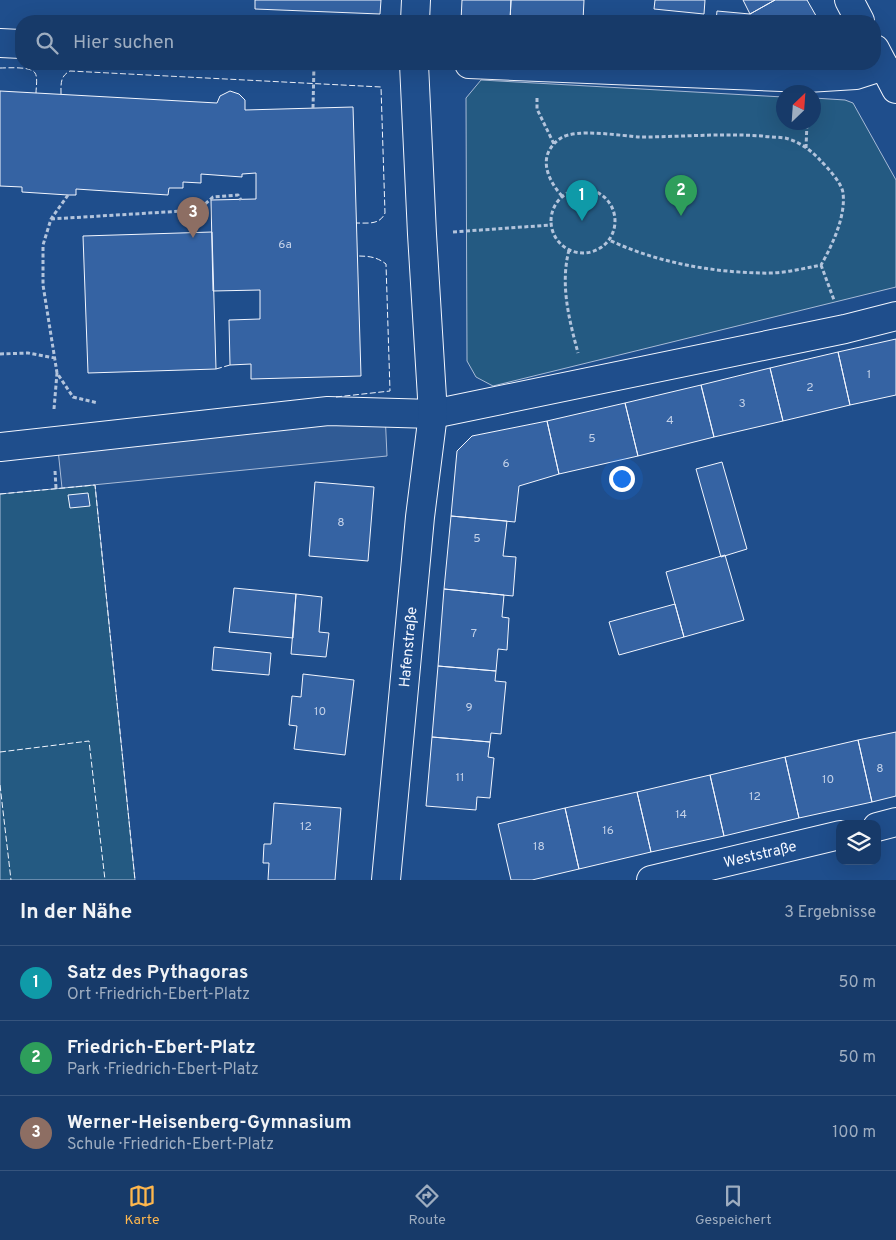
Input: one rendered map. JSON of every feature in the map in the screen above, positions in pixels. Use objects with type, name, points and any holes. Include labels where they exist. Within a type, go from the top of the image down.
[{"type":"street","points":[[416,0],[416,15]]},
{"type":"street","points":[[849,0],[857,15]]},
{"type":"street","points":[[0,43],[15,44]]},
{"type":"street","name":"Hafenstraße","points":[[386,880],[420,517],[433,414],[414,70]]},
{"type":"street","points":[[610,70],[808,78],[856,75],[877,70]]},
{"type":"street","points":[[0,446],[328,410],[433,414],[845,329],[896,316]]},
{"type":"street","points":[[881,825],[896,822]]},
{"type":"street","name":"Weststraße","points":[[651,880],[836,836]]},
{"type":"path","points":[[313,108],[314,70]]},
{"type":"path","points":[[536,70],[537,109],[554,144]]},
{"type":"path","points":[[806,148],[807,130]]},
{"type":"path","points":[[562,196],[549,179],[546,167],[547,158],[554,144],[563,136],[592,133],[640,136],[746,135],[786,138],[806,148],[830,170],[844,192],[841,219],[836,236],[822,265],[795,271],[762,273],[678,264],[630,250],[609,240]]},
{"type":"path","points":[[582,188],[592,190],[608,200],[616,218],[615,226],[609,240],[601,248],[583,254],[569,250],[556,239],[550,225],[551,214],[554,205],[562,196],[572,190],[582,188]]},
{"type":"path","points":[[68,195],[51,219],[43,245],[43,285],[57,373],[73,397],[99,403]]},
{"type":"path","points":[[51,219],[183,211],[203,206],[213,197],[238,195],[241,200]]},
{"type":"path","points":[[422,234],[550,225]]},
{"type":"path","points":[[569,250],[565,267],[565,298],[585,383]]},
{"type":"path","points":[[0,354],[28,353],[55,358]]},
{"type":"shaded area","points":[[481,80],[776,97],[776,130],[821,130],[821,98],[845,100],[853,103],[896,180],[896,287],[493,386],[476,377],[467,361],[466,98]]},
{"type":"shaded area","points":[[385,412],[387,456],[62,488],[57,440]]},
{"type":"shaded area","points":[[95,485],[135,880],[0,880],[0,494]]},
{"type":"building","points":[[255,0],[381,0],[380,14],[255,9]]},
{"type":"building","points":[[462,0],[511,0],[510,15],[461,15]]},
{"type":"building","points":[[511,0],[584,0],[583,15],[510,15]]},
{"type":"building","points":[[655,0],[705,0],[704,14],[654,9]]},
{"type":"building","points":[[743,0],[775,0],[750,14]]},
{"type":"building","points":[[775,0],[807,0],[816,15],[717,15],[717,11],[750,14]]},
{"type":"building","points":[[0,91],[217,103],[220,96],[230,91],[239,94],[245,100],[245,110],[353,107],[361,376],[251,379],[251,364],[230,365],[229,320],[260,319],[260,290],[213,291],[211,200],[256,199],[256,173],[242,174],[242,177],[201,174],[201,183],[183,182],[183,188],[169,188],[168,195],[76,189],[76,195],[68,195],[22,192],[22,187],[0,186]]},
{"type":"building","points":[[212,232],[216,369],[88,373],[83,236]]},
{"type":"building","points":[[896,339],[896,395],[850,405],[838,352]]},
{"type":"building","points":[[838,352],[850,405],[783,421],[770,368]]},
{"type":"building","points":[[770,368],[783,421],[714,437],[701,385]]},
{"type":"building","points":[[701,385],[714,437],[638,456],[625,403]]},
{"type":"building","points":[[625,403],[638,456],[559,474],[547,421]]},
{"type":"building","points":[[547,421],[559,474],[519,486],[515,522],[451,516],[457,451],[472,436]]},
{"type":"building","points":[[722,462],[747,549],[721,557],[696,469]]},
{"type":"building","points":[[315,482],[374,487],[368,561],[309,556]]},
{"type":"building","points":[[88,493],[90,506],[70,508],[68,495]]},
{"type":"building","points":[[451,516],[507,521],[503,556],[516,557],[513,596],[444,589]]},
{"type":"building","points":[[725,555],[744,620],[684,637],[666,572]]},
{"type":"building","points":[[234,588],[296,594],[293,638],[229,632]]},
{"type":"building","points":[[444,589],[504,595],[502,617],[509,618],[507,650],[498,649],[496,671],[438,666]]},
{"type":"building","points":[[296,594],[322,597],[319,632],[329,633],[326,657],[291,654]]},
{"type":"building","points":[[675,604],[684,637],[619,655],[609,622]]},
{"type":"building","points":[[214,647],[271,653],[269,675],[212,670]]},
{"type":"building","points":[[438,666],[496,671],[495,681],[506,682],[501,734],[491,733],[490,742],[432,737]]},
{"type":"building","points":[[303,674],[354,680],[345,755],[294,749],[297,726],[289,725],[292,696],[301,697]]},
{"type":"building","points":[[896,732],[896,796],[872,802],[858,740]]},
{"type":"building","points":[[432,737],[490,742],[488,757],[494,758],[490,798],[477,797],[476,810],[426,806]]},
{"type":"building","points":[[858,740],[872,802],[799,818],[785,757]]},
{"type":"building","points":[[785,757],[799,818],[724,836],[710,775]]},
{"type":"building","points":[[710,775],[724,836],[651,852],[637,792]]},
{"type":"building","points":[[637,792],[651,852],[579,869],[565,808]]},
{"type":"building","points":[[274,803],[341,808],[335,880],[268,880],[269,863],[263,863],[264,844],[271,844]]},
{"type":"building","points":[[565,808],[579,869],[532,880],[511,880],[498,824]]},
{"type":"fence","points":[[0,68],[15,68]]},
{"type":"fence","points":[[31,70],[35,73],[36,77],[36,93]]},
{"type":"fence","points":[[61,94],[63,78],[70,71],[381,87],[385,213],[380,220],[369,223],[356,223]]},
{"type":"fence","points":[[336,397],[390,391],[386,264],[373,257],[357,256]]},
{"type":"fence","points":[[216,369],[230,365]]},
{"type":"fence","points":[[0,494],[95,485],[135,880]]},
{"type":"fence","points":[[0,752],[89,741],[105,880]]},
{"type":"fence","points":[[0,785],[11,880]]},
{"type":"place","name":"Friedrich-Ebert-Platz","points":[[681,216]]},
{"type":"place","name":"Satz des Pythagoras","points":[[582,221]]},
{"type":"place","name":"Werner-Heisenberg-Gymnasium","points":[[193,238]]}]
